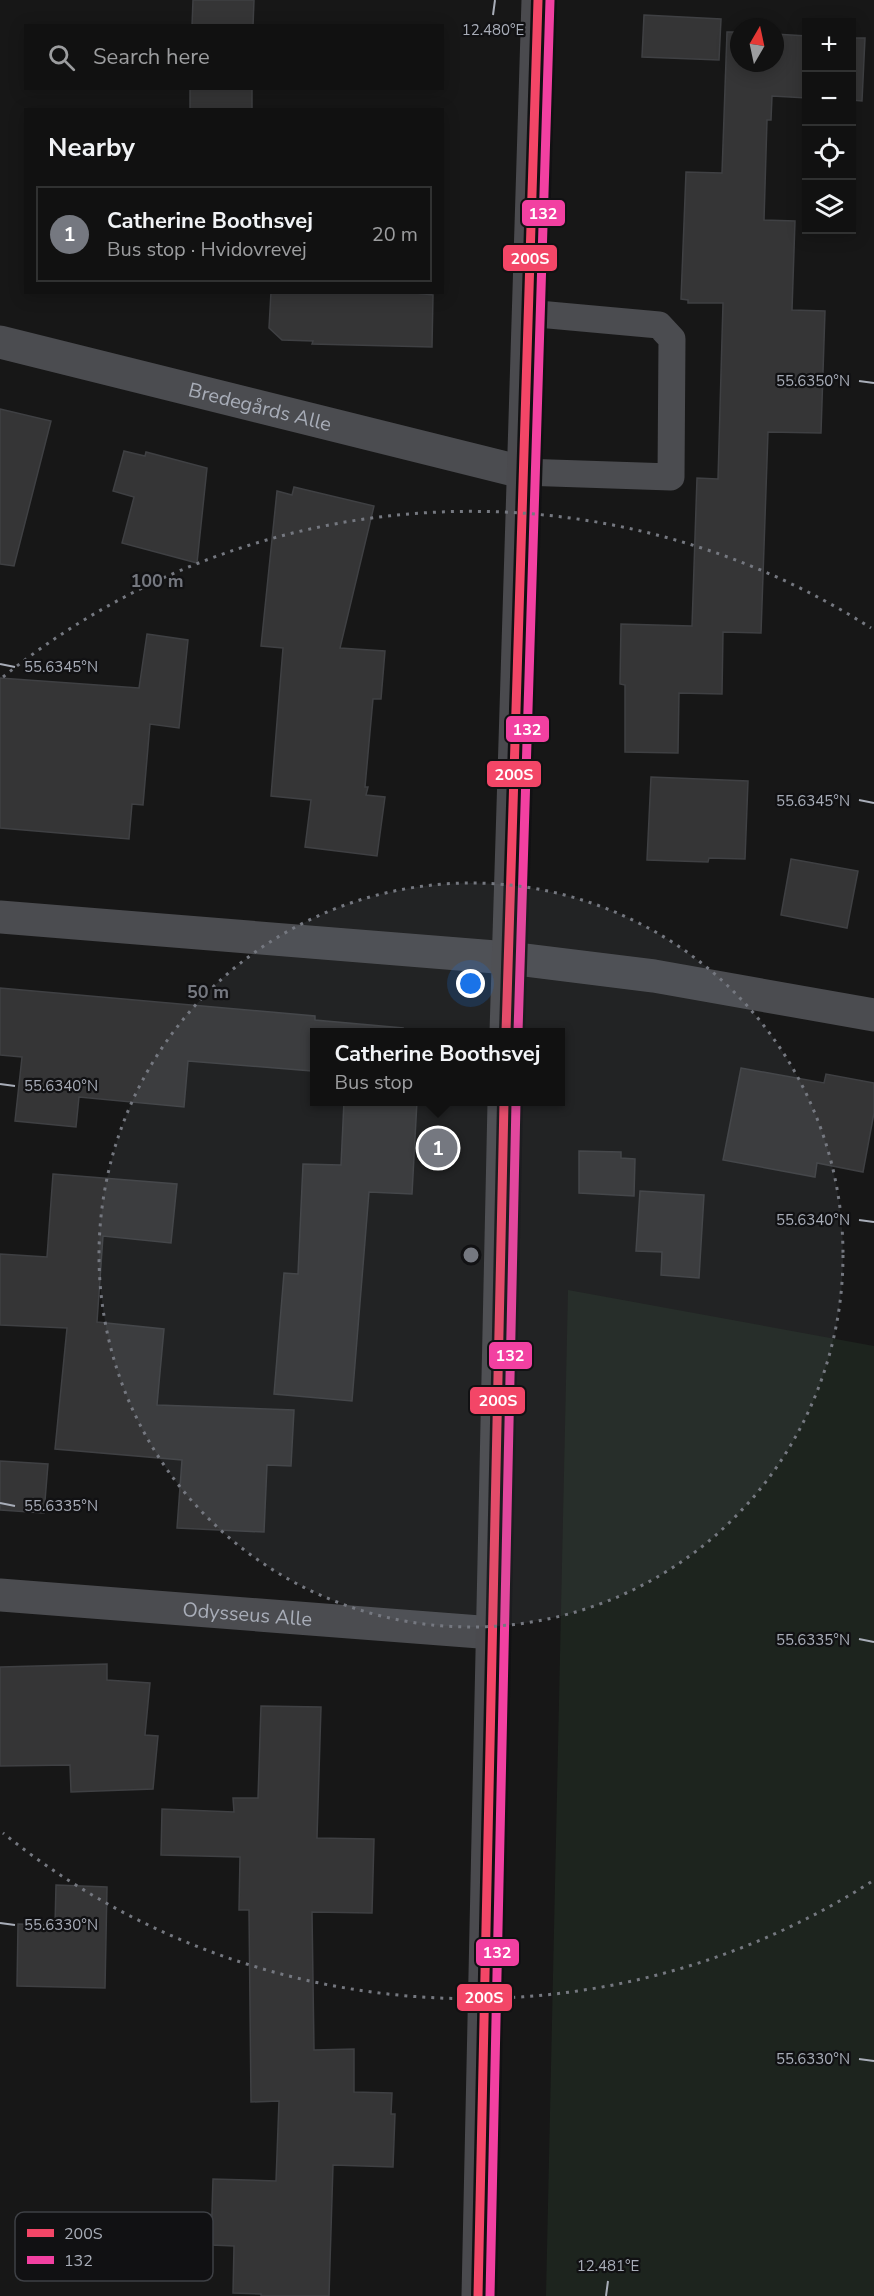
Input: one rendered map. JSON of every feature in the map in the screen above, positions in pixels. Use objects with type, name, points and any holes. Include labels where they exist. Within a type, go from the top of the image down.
[{"type":"street","points":[[506,1028],[538,0]]},
{"type":"street","name":"Bredegårds Alle","points":[[0,342],[522,472]]},
{"type":"street","points":[[0,917],[508,958],[654,976],[874,1015]]},
{"type":"street","points":[[478,2296],[504,1106]]},
{"type":"street","name":"Odysseus Alle","points":[[0,1595],[493,1632]]},
{"type":"lane","points":[[522,472],[671,477],[672,339],[658,326],[527,313]]},
{"type":"shaded area","points":[[568,1290],[874,1346],[874,2296],[546,2296]]},
{"type":"building","points":[[193,0],[254,0],[253,24],[192,24]]},
{"type":"building","points":[[644,15],[721,19],[719,60],[642,57]]},
{"type":"building","points":[[727,32],[730,32],[730,72],[784,72],[784,35],[802,36],[802,98],[772,96],[771,120],[767,120],[764,220],[795,221],[792,310],[825,311],[821,433],[768,432],[761,633],[723,632],[722,694],[679,693],[678,753],[625,752],[625,685],[620,684],[621,624],[692,626],[697,478],[718,479],[723,303],[688,303],[688,300],[681,299],[686,172],[722,173]]},
{"type":"building","points":[[856,38],[865,38],[862,101],[856,100]]},
{"type":"building","points":[[190,90],[252,90],[252,108],[190,108]]},
{"type":"building","points":[[271,294],[433,295],[432,347],[312,344],[313,341],[282,340],[269,328]]},
{"type":"building","points":[[0,409],[51,421],[14,566],[0,564]]},
{"type":"building","points":[[124,451],[145,456],[146,452],[207,468],[197,563],[122,543],[134,497],[113,491]]},
{"type":"building","points":[[294,487],[374,506],[340,648],[385,651],[381,699],[373,699],[365,787],[368,787],[366,795],[385,797],[377,856],[305,847],[311,800],[271,796],[283,648],[261,646],[277,491],[292,495]]},
{"type":"building","points":[[147,634],[188,640],[179,728],[150,724],[143,805],[132,804],[129,839],[0,828],[0,678],[139,688]]},
{"type":"building","points":[[651,777],[748,781],[745,859],[709,858],[708,862],[647,860]]},
{"type":"building","points":[[791,859],[858,871],[847,928],[781,915]]},
{"type":"building","points":[[0,988],[315,1016],[315,1020],[403,1028],[310,1028],[310,1071],[188,1061],[184,1107],[79,1097],[76,1127],[15,1121],[22,1057],[0,1055]]},
{"type":"building","points":[[741,1068],[824,1083],[826,1074],[874,1083],[874,1113],[863,1172],[817,1163],[815,1177],[723,1160]]},
{"type":"building","points":[[344,1106],[417,1106],[412,1194],[369,1192],[352,1401],[274,1394],[284,1273],[298,1274],[303,1164],[341,1165]]},
{"type":"building","points":[[579,1151],[621,1152],[621,1158],[635,1159],[634,1196],[579,1193]]},
{"type":"building","points":[[53,1174],[177,1184],[171,1243],[103,1236],[97,1322],[164,1329],[157,1405],[294,1410],[291,1466],[267,1465],[264,1532],[177,1528],[182,1460],[55,1449],[67,1328],[0,1325],[0,1254],[47,1257]]},
{"type":"building","points":[[640,1191],[704,1195],[699,1278],[661,1275],[662,1252],[636,1251]]},
{"type":"building","points":[[0,1461],[48,1464],[44,1513],[0,1510]]},
{"type":"building","points":[[107,1664],[107,1680],[150,1683],[145,1735],[158,1736],[153,1789],[71,1792],[70,1765],[0,1766],[0,1667]]},
{"type":"building","points":[[261,1706],[321,1707],[317,1838],[374,1839],[372,1913],[312,1912],[314,2050],[354,2049],[354,2092],[392,2093],[391,2114],[395,2114],[393,2167],[333,2165],[329,2296],[261,2296],[261,2294],[233,2293],[234,2246],[213,2245],[213,2179],[276,2181],[279,2101],[251,2102],[249,1910],[239,1910],[240,1857],[161,1855],[162,1809],[234,1812],[233,1798],[258,1798]]},
{"type":"building","points":[[56,1885],[107,1887],[105,1988],[17,1986],[18,1924],[55,1925]]},
{"type":"transit line","name":"200S","points":[[506,1028],[538,0]]},
{"type":"transit line","name":"132","points":[[518,1028],[550,0]]},
{"type":"transit line","name":"200S","points":[[478,2296],[504,1106]]},
{"type":"transit line","name":"132","points":[[490,2296],[516,1106]]},
{"type":"place","name":"Catherine Boothsvej","points":[[438,1148]]}]
